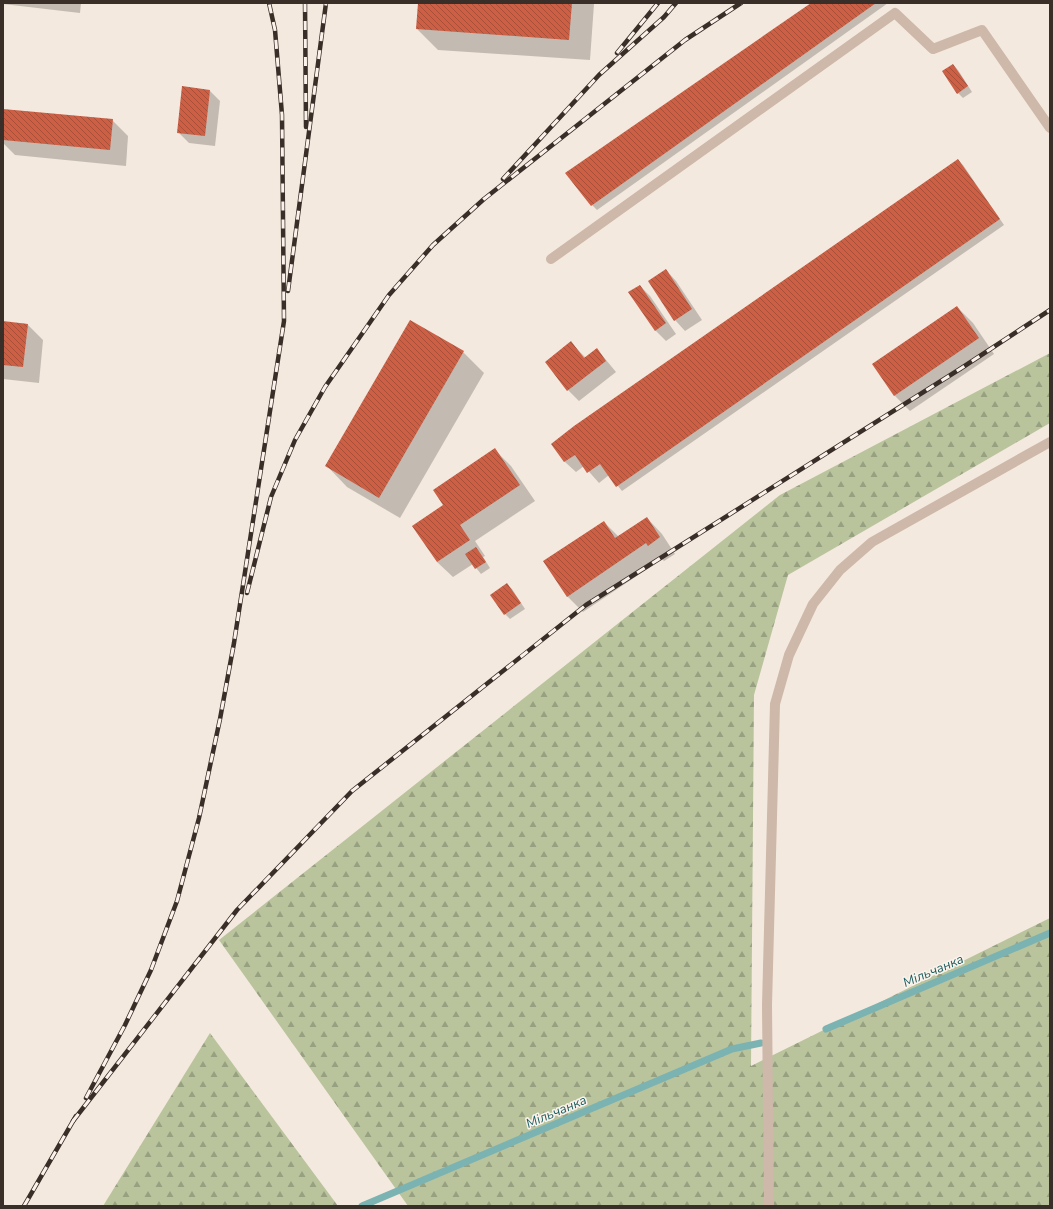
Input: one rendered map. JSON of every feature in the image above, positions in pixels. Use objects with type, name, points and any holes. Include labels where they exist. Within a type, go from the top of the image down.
[{"type":"lane","points":[[551,259],[895,13],[933,49],[982,30],[1050,128]]},
{"type":"lane","points":[[769,1206],[767,1005],[775,704],[789,655],[813,604],[840,570],[872,542],[1050,442]]},
{"type":"green space","points":[[1050,353],[1050,423],[788,575],[754,695],[751,1066],[1050,918],[1050,1206],[408,1206],[219,940],[780,495]]},
{"type":"green space","points":[[210,1033],[338,1206],[103,1206]]},
{"type":"building","points":[[418,3],[572,3],[569,40],[416,29]]},
{"type":"building","points":[[811,3],[876,3],[591,206],[565,173]]},
{"type":"building","points":[[953,64],[968,86],[957,94],[942,71]]},
{"type":"building","points":[[182,86],[210,90],[205,136],[177,133]]},
{"type":"building","points":[[3,109],[113,119],[110,150],[3,140]]},
{"type":"building","points":[[958,159],[1000,219],[616,487],[600,464],[587,473],[575,455],[564,462],[551,444],[574,426]]},
{"type":"building","points":[[666,269],[692,309],[674,321],[648,281]]},
{"type":"building","points":[[640,285],[666,323],[655,331],[628,292]]},
{"type":"building","points":[[957,306],[979,338],[894,396],[872,364]]},
{"type":"building","points":[[410,320],[464,351],[379,498],[325,466]]},
{"type":"building","points":[[3,321],[28,324],[23,367],[3,365]]},
{"type":"building","points":[[571,341],[584,358],[597,348],[606,361],[567,391],[545,362]]},
{"type":"building","points":[[495,448],[520,485],[460,525],[470,540],[437,562],[412,526],[443,505],[433,490]]},
{"type":"building","points":[[647,517],[660,537],[648,546],[646,543],[567,597],[543,561],[604,521],[615,538]]},
{"type":"building","points":[[476,547],[486,562],[475,569],[465,554]]},
{"type":"building","points":[[507,583],[521,603],[504,615],[490,595]]},
{"type":"waterway","name":"Мільчанка","points":[[826,1029],[1050,933]]},
{"type":"waterway","name":"Мільчанка","points":[[362,1206],[732,1049],[761,1043]]},
{"type":"railway","points":[[86,1098],[125,1025],[151,970],[177,901],[199,818],[234,643],[284,321],[282,115],[275,30],[269,3]]},
{"type":"railway","points":[[305,3],[306,127]]},
{"type":"railway","points":[[288,291],[326,3]]},
{"type":"railway","points":[[617,53],[658,3]]},
{"type":"railway","points":[[503,179],[599,75],[664,17],[676,3]]},
{"type":"railway","points":[[247,593],[271,497],[295,440],[325,387],[389,295],[433,245],[484,199],[685,40],[741,3]]},
{"type":"railway","points":[[73,1121],[237,910],[352,791],[586,605],[960,369],[1050,310]]},
{"type":"railway","points":[[24,1206],[76,1116]]}]
